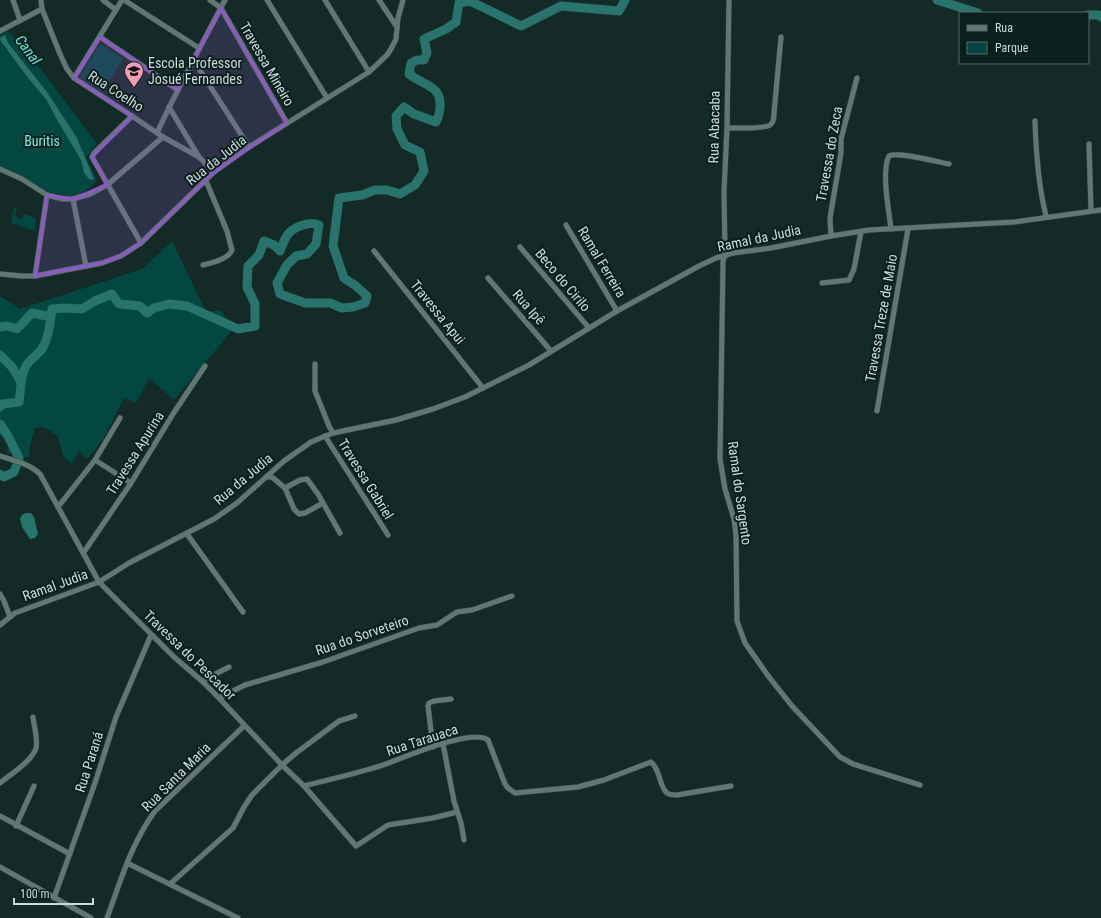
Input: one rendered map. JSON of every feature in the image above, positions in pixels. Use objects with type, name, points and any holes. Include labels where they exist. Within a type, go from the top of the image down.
[{"type":"street","points":[[13,0],[20,20]]},
{"type":"street","name":"Rua Coelho","points":[[41,0],[42,9],[63,61],[74,78],[163,137],[200,157],[214,172]]},
{"type":"street","points":[[103,0],[116,10]]},
{"type":"street","points":[[74,78],[123,0],[198,48]]},
{"type":"street","name":"Travessa Mineiro","points":[[210,0],[221,8],[287,123]]},
{"type":"street","points":[[157,133],[169,107],[194,61],[198,48],[225,0]]},
{"type":"street","points":[[267,0],[327,98]]},
{"type":"street","points":[[324,0],[369,72]]},
{"type":"street","points":[[379,0],[397,27]]},
{"type":"street","name":"Rua da Judia","points":[[0,274],[35,276],[86,266],[113,260],[141,243],[214,172],[249,147],[369,72],[387,55],[396,39],[399,14],[404,0]]},
{"type":"street","name":"Rua Abacaba","points":[[725,255],[724,191],[727,128],[729,0]]},
{"type":"street","points":[[0,31],[42,9]]},
{"type":"street","points":[[100,37],[178,90]]},
{"type":"street","points":[[727,128],[770,126],[772,124],[781,37]]},
{"type":"street","points":[[194,61],[249,147]]},
{"type":"street","name":"Travessa do Zeca","points":[[831,236],[830,218],[841,153],[841,139],[857,78]]},
{"type":"street","points":[[169,107],[200,157]]},
{"type":"street","points":[[132,116],[93,155],[93,159],[141,243]]},
{"type":"street","points":[[1035,121],[1038,176],[1046,216]]},
{"type":"street","points":[[0,169],[22,179],[47,195],[73,200],[90,194],[107,185],[163,137]]},
{"type":"street","points":[[1089,144],[1091,211]]},
{"type":"street","points":[[891,229],[886,178],[887,159],[890,154],[949,164]]},
{"type":"street","points":[[203,265],[230,254],[232,250],[227,232],[206,181]]},
{"type":"street","points":[[35,276],[47,195]]},
{"type":"street","points":[[73,200],[86,266]]},
{"type":"street","name":"Ramal da Judia","points":[[433,409],[483,388],[529,365],[617,311],[699,266],[725,255],[869,230],[1014,222],[1046,216],[1101,210]]},
{"type":"street","name":"Ramal Ferreira","points":[[566,225],[617,311]]},
{"type":"street","name":"Travessa Treze de Maio","points":[[877,411],[908,229]]},
{"type":"street","points":[[822,283],[850,280],[854,269],[861,232]]},
{"type":"street","name":"Beco do Cirilo","points":[[520,247],[589,328]]},
{"type":"street","name":"Travessa Apui","points":[[374,251],[483,388]]},
{"type":"street","name":"Ramal do Sargento","points":[[725,255],[723,261],[720,459],[725,489],[734,519],[736,535],[736,612],[739,629],[745,643],[792,706],[840,756],[853,764],[920,786]]},
{"type":"street","name":"Rua Ipê","points":[[488,278],[551,351]]},
{"type":"street","points":[[315,364],[315,392],[333,433]]},
{"type":"street","name":"Travessa Apurina","points":[[84,552],[131,483],[173,414],[205,366]]},
{"type":"street","name":"Rua da Judia","points":[[99,582],[129,563],[214,519],[238,503],[284,461],[311,442],[333,433],[396,420],[433,409]]},
{"type":"street","points":[[58,507],[95,460],[120,418]]},
{"type":"street","name":"Travessa Gabriel","points":[[325,436],[388,535]]},
{"type":"street","name":"Travessa do Pescador","points":[[0,456],[28,466],[40,474],[84,552],[99,582],[151,635],[219,698],[244,726],[304,786],[356,846],[388,825],[433,818],[457,812]]},
{"type":"street","points":[[95,460],[131,483]]},
{"type":"street","points":[[266,477],[272,477],[285,488],[294,509],[299,514],[305,513],[323,503]]},
{"type":"street","points":[[285,488],[300,480],[307,479],[310,481],[340,533]]},
{"type":"street","points":[[187,534],[243,612]]},
{"type":"street","name":"Ramal Judia","points":[[0,625],[10,617],[34,605],[99,582]]},
{"type":"street","points":[[0,594],[10,617]]},
{"type":"street","name":"Rua do Sorveteiro","points":[[219,698],[245,685],[323,662],[420,628],[437,625],[457,612],[472,610],[512,596]]},
{"type":"street","name":"Rua Paraná","points":[[54,898],[116,717],[151,635]]},
{"type":"street","points":[[202,681],[229,667]]},
{"type":"street","points":[[433,747],[428,706],[429,703],[451,699]]},
{"type":"street","points":[[170,884],[233,828],[244,806],[252,795],[282,765],[339,721],[355,716]]},
{"type":"street","points":[[0,783],[31,757],[36,746],[33,717]]},
{"type":"street","name":"Rua Santa Maria","points":[[107,918],[127,863],[139,836],[155,811],[244,726]]},
{"type":"street","name":"Rua Tarauaca","points":[[304,786],[386,764],[433,747],[472,737],[485,738],[491,744],[505,784],[515,793],[554,790],[589,785],[651,762],[658,772],[664,789],[670,794],[677,795],[731,786]]},
{"type":"street","points":[[443,744],[454,802],[464,840]]},
{"type":"street","points":[[16,826],[34,786]]},
{"type":"street","points":[[0,816],[70,854]]},
{"type":"street","points":[[127,863],[238,918]]},
{"type":"street","points":[[0,867],[91,918]]},
{"type":"highlighted area","points":[[221,8],[287,123],[214,172],[141,243],[121,256],[102,263],[35,276],[47,195],[73,199],[107,185],[92,157],[132,116],[74,78],[100,37],[178,90]]},
{"type":"green space","name":"Buritis","points":[[8,31],[39,67],[97,144],[86,157],[97,180],[87,190],[77,196],[67,197],[48,191],[0,167],[0,35]]},
{"type":"green space","points":[[100,44],[123,59],[102,92],[80,77]]},
{"type":"green space","points":[[14,207],[17,208],[15,217],[22,219],[24,214],[36,218],[35,231],[11,223]]},
{"type":"green space","points":[[172,241],[206,312],[220,310],[234,328],[174,400],[149,378],[136,403],[124,398],[102,441],[87,459],[79,451],[72,464],[63,456],[58,436],[44,427],[35,428],[29,449],[29,458],[7,453],[8,440],[0,436],[0,296],[20,309],[142,269]]},
{"type":"shaded area","points":[[5,35],[8,43],[47,92],[77,138],[94,179],[89,179],[84,173],[81,160],[46,99],[28,78],[1,41],[0,38]]},
{"type":"shaded area","points":[[31,513],[34,517],[38,534],[35,538],[30,539],[22,527],[20,519],[22,515]]},
{"type":"waterway","points":[[0,407],[2,404],[19,402],[23,372],[26,365],[42,349],[49,330],[52,309],[82,309],[95,301],[112,294],[119,304],[140,306],[147,313],[154,308],[169,304],[187,306],[238,329],[255,326],[255,304],[247,287],[248,266],[259,255],[264,241],[274,245],[280,251],[289,233],[295,228],[303,225],[319,225],[316,244],[307,254],[296,256],[287,265],[277,283],[280,294],[305,303],[330,303],[342,308],[353,307],[365,303],[367,296],[344,278],[333,246],[339,198],[362,195],[375,190],[387,190],[400,194],[415,185],[424,171],[420,152],[405,145],[397,129],[396,116],[404,107],[414,114],[436,122],[439,116],[440,100],[438,94],[430,86],[409,74],[411,63],[417,60],[424,60],[427,53],[424,39],[446,29],[456,22],[459,3],[470,1],[521,26],[561,6],[619,11],[625,0]]},
{"type":"waterway","points":[[937,0],[975,12]]},
{"type":"waterway","points":[[1089,15],[1099,15],[1101,17]]},
{"type":"waterway","points":[[0,327],[7,326],[17,329],[32,313],[51,317]]},
{"type":"waterway","points":[[0,355],[12,367],[21,382]]},
{"type":"waterway","points":[[0,424],[19,458],[14,472],[4,477],[0,474]]},
{"type":"place","name":"Escola Professor Josué Fernandes","points":[[134,88]]},
{"type":"water label","name":"Canal","points":[[28,50]]}]
